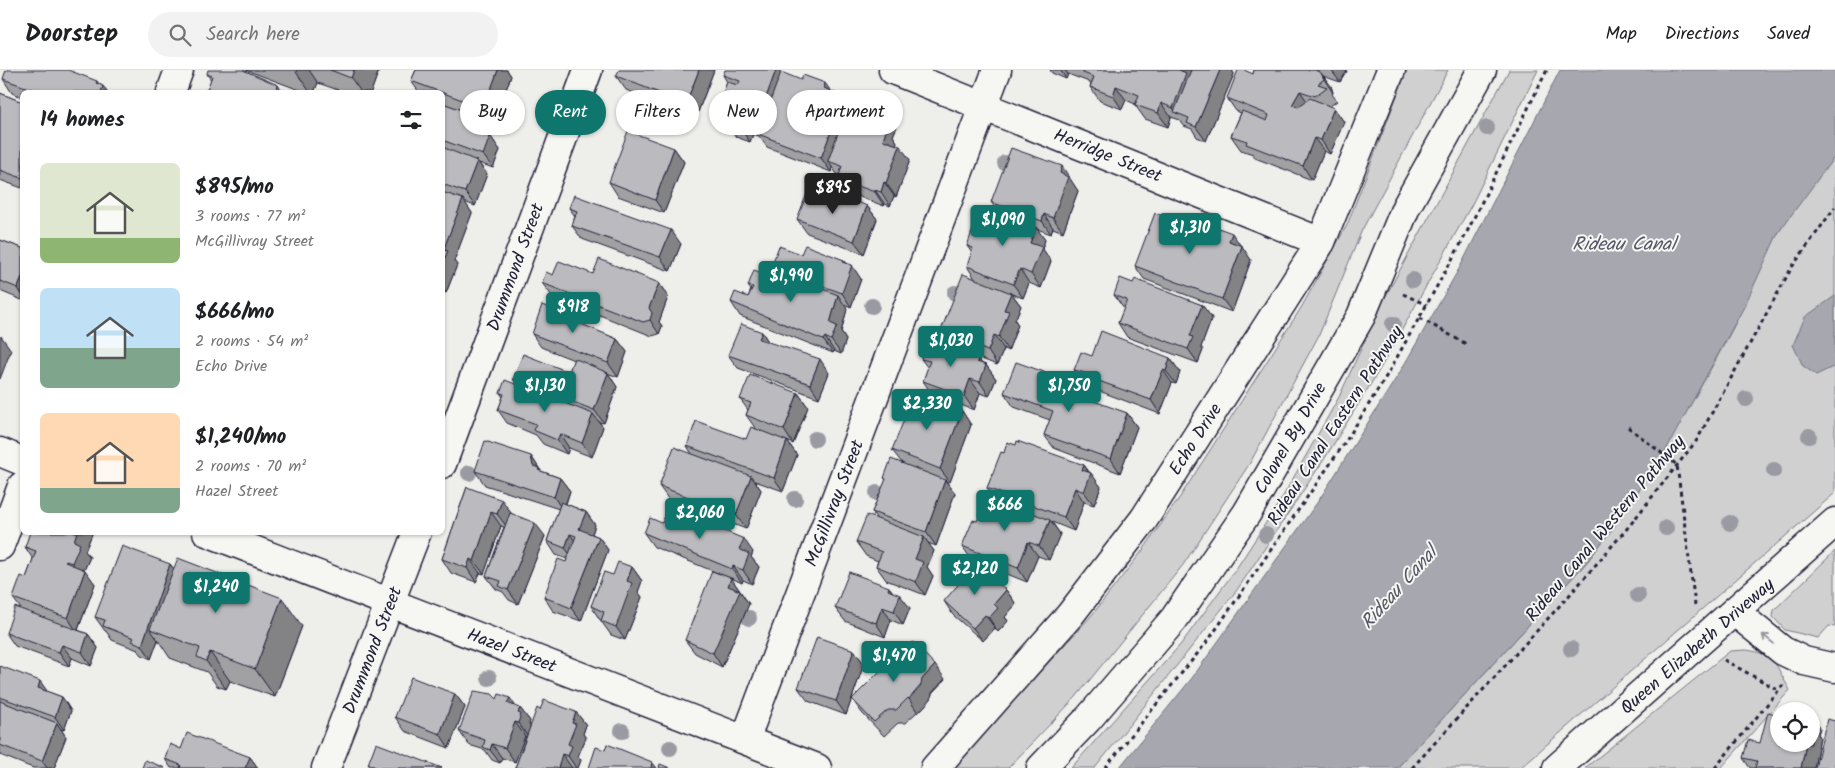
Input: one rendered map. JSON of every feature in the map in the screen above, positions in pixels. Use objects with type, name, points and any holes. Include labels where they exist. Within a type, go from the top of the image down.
[{"type":"street","points":[[172,90],[179,70]]},
{"type":"street","name":"Drummond Street","points":[[445,456],[588,70]]},
{"type":"street","name":"Herridge Street","points":[[894,70],[1321,242]]},
{"type":"street","name":"McGillivray Street","points":[[745,740],[997,70]]},
{"type":"street","name":"Echo Drive","points":[[935,768],[1070,615],[1144,519],[1321,242],[1391,70]]},
{"type":"street","name":"Colonel By Drive","points":[[1041,768],[1088,718],[1174,619],[1247,513],[1361,316],[1406,207],[1482,70]]},
{"type":"street","points":[[0,452],[20,459]]},
{"type":"street","points":[[0,546],[20,491]]},
{"type":"street","name":"Queen Elizabeth Driveway","points":[[1557,768],[1736,612],[1835,522]]},
{"type":"street","name":"Hazel Street","points":[[215,535],[817,768]]},
{"type":"street","name":"Drummond Street","points":[[326,768],[416,535]]},
{"type":"street","points":[[1736,612],[1783,650],[1804,661],[1835,668]]},
{"type":"path","name":"Rideau Canal Eastern Pathway","points":[[1105,768],[1210,638],[1346,440],[1420,318],[1463,240],[1547,70]]},
{"type":"path","name":"Rideau Canal Western Pathway","points":[[1412,768],[1574,590],[1630,525],[1697,440],[1792,267],[1835,207]]},
{"type":"path","points":[[1420,318],[1466,344]]},
{"type":"path","points":[[1628,427],[1677,465],[1696,614],[1704,639],[1780,691]]},
{"type":"path","points":[[1715,768],[1780,691],[1786,679],[1804,661]]},
{"type":"shaded area","points":[[1407,70],[1448,70],[1362,230],[1319,335],[1250,463],[1183,565],[1076,697],[1008,768],[952,768],[1092,615],[1143,550],[1180,497],[1301,308],[1347,225]]},
{"type":"shaded area","points":[[1509,70],[1538,70],[1472,204],[1380,369],[1325,458],[1237,590],[1095,768],[1071,768],[1181,644],[1236,569],[1282,498],[1339,397],[1383,301]]},
{"type":"shaded area","points":[[1835,156],[1835,493],[1520,768],[1397,768],[1587,562],[1608,534],[1647,477],[1699,389],[1733,328],[1766,255],[1779,232]]},
{"type":"shaded area","points":[[1835,551],[1835,627],[1829,626],[1818,638],[1785,630],[1773,617],[1774,610]]},
{"type":"shaded area","points":[[1746,650],[1770,658],[1790,690],[1779,702],[1770,702],[1770,713],[1721,768],[1585,768],[1730,651]]},
{"type":"water","name":"Rideau Canal","points":[[1560,70],[1835,70],[1835,156],[1778,233],[1745,305],[1666,450],[1614,527],[1587,562],[1397,768],[1119,768],[1192,678],[1319,500],[1400,372],[1460,267]]},
{"type":"water","points":[[1835,296],[1835,366],[1816,375],[1803,366],[1793,345],[1805,317]]},
{"type":"building","points":[[6,70],[68,70],[97,81],[96,83],[103,86],[102,90],[34,90],[3,79]]},
{"type":"building","points":[[208,70],[243,70],[278,85],[276,90],[207,90],[212,76],[207,74]]},
{"type":"building","points":[[330,70],[354,70],[351,78]]},
{"type":"building","points":[[416,70],[498,70],[491,90],[460,90],[460,99],[445,94],[445,90],[435,90],[411,81]]},
{"type":"building","points":[[619,70],[699,70],[691,90],[652,90],[616,76]]},
{"type":"building","points":[[725,70],[776,70],[769,90],[724,90],[727,82],[738,85],[740,81],[723,75]]},
{"type":"building","points":[[1084,70],[1179,70],[1186,73],[1173,108],[1161,103],[1158,113],[1135,105],[1139,95],[1116,86],[1113,96],[1090,87],[1094,77],[1083,73]]},
{"type":"building","points":[[1191,70],[1220,70],[1196,127],[1187,123],[1189,118],[1174,112]]},
{"type":"building","points":[[1238,70],[1244,70],[1253,74],[1254,70],[1315,70],[1321,73],[1324,79],[1318,84],[1327,87],[1315,96],[1300,91],[1292,105],[1298,107],[1310,98],[1334,108],[1321,140],[1314,138],[1303,166],[1246,144],[1247,141],[1231,136],[1242,111],[1267,121],[1269,115],[1227,98]]},
{"type":"building","points":[[781,72],[801,80],[803,75],[825,83],[824,88],[828,90],[787,90],[787,135],[830,135],[821,158],[761,135],[777,135],[777,90],[774,90]]},
{"type":"building","points":[[0,93],[20,101],[20,177],[0,170]]},
{"type":"building","points":[[445,104],[460,109],[460,135],[490,136],[483,155],[445,141]]},
{"type":"building","points":[[627,135],[639,135],[674,148],[655,200],[609,182]]},
{"type":"building","points":[[837,135],[885,135],[883,140],[900,146],[881,192],[875,190],[875,192],[838,179],[842,166],[828,161]]},
{"type":"building","points":[[445,148],[477,161],[465,192],[445,185]]},
{"type":"building","points":[[1011,148],[1062,166],[1060,173],[1068,177],[1053,218],[1044,214],[1042,221],[991,202]]},
{"type":"building","points":[[808,191],[842,204],[845,197],[867,206],[854,241],[797,219]]},
{"type":"building","points":[[445,193],[463,199],[445,245]]},
{"type":"building","points":[[574,195],[671,230],[660,257],[572,226],[577,211],[569,208]]},
{"type":"building","points":[[988,209],[1036,227],[1030,243],[1042,247],[1031,274],[1020,269],[1013,284],[967,266],[973,248],[967,246],[974,226],[981,228]]},
{"type":"building","points":[[1155,213],[1194,228],[1197,220],[1232,233],[1229,241],[1242,246],[1222,299],[1135,266]]},
{"type":"building","points":[[0,240],[20,247],[20,282],[18,288],[0,281]]},
{"type":"building","points":[[805,245],[852,265],[842,293],[771,267],[779,246],[801,254]]},
{"type":"building","points":[[599,259],[659,283],[649,308],[652,313],[650,320],[643,322],[542,283],[546,272],[553,275],[559,261],[593,274]]},
{"type":"building","points":[[764,269],[787,279],[788,276],[838,295],[830,323],[837,326],[831,340],[825,337],[823,340],[731,302],[735,292],[748,297],[753,287],[748,286],[754,270],[762,273]]},
{"type":"building","points":[[963,274],[1011,293],[1004,310],[1009,311],[999,337],[994,335],[988,351],[940,333]]},
{"type":"building","points":[[1120,278],[1133,283],[1135,279],[1202,305],[1190,336],[1193,337],[1188,349],[1118,323],[1127,300],[1114,295]]},
{"type":"building","points":[[542,305],[580,320],[579,323],[617,339],[608,363],[532,334]]},
{"type":"building","points":[[741,324],[762,332],[759,339],[820,359],[810,384],[728,355]]},
{"type":"building","points":[[1101,331],[1170,358],[1166,371],[1163,370],[1151,400],[1085,376],[1085,373],[1074,370],[1081,352],[1092,356]]},
{"type":"building","points":[[937,342],[978,358],[977,362],[986,365],[980,382],[970,379],[964,396],[923,381],[930,361],[921,359],[927,343],[935,346]]},
{"type":"building","points":[[523,354],[569,372],[574,358],[608,373],[594,410],[513,379]]},
{"type":"building","points":[[1016,362],[1050,374],[1044,388],[1060,394],[1061,389],[1127,413],[1111,459],[1044,435],[1053,411],[1004,393]]},
{"type":"building","points":[[750,375],[798,393],[784,430],[746,415],[751,403],[740,399]]},
{"type":"building","points":[[505,380],[593,414],[582,443],[560,434],[557,440],[533,430],[536,424],[498,410],[504,394],[500,393]]},
{"type":"building","points":[[915,392],[962,411],[940,469],[892,450]]},
{"type":"building","points":[[696,421],[746,439],[751,427],[787,441],[774,478],[687,446]]},
{"type":"building","points":[[485,441],[531,456],[533,466],[539,468],[538,470],[560,478],[554,497],[475,471]]},
{"type":"building","points":[[1017,441],[1084,465],[1082,470],[1091,473],[1084,492],[1075,488],[1064,517],[987,488],[1001,452],[1004,453],[1007,442],[1016,445]]},
{"type":"building","points":[[674,447],[751,476],[736,515],[659,486]]},
{"type":"building","points":[[891,459],[945,480],[926,532],[872,512],[886,479],[884,478]]},
{"type":"building","points":[[467,487],[502,500],[497,514],[491,512],[474,561],[470,559],[467,568],[442,559]]},
{"type":"building","points":[[988,495],[1050,520],[1039,546],[1028,542],[1018,568],[962,546],[973,520],[977,521]]},
{"type":"building","points":[[561,502],[586,512],[579,529],[599,537],[571,608],[544,597],[558,559],[566,562],[576,536],[570,534],[565,548],[547,541]]},
{"type":"building","points":[[666,512],[701,526],[703,522],[744,539],[739,549],[749,554],[743,570],[733,566],[732,569],[644,533],[650,518],[662,523]]},
{"type":"building","points":[[510,513],[535,523],[508,590],[499,586],[501,581],[486,576]]},
{"type":"building","points":[[867,515],[924,537],[915,559],[923,562],[916,582],[876,566],[882,552],[856,542]]},
{"type":"building","points":[[29,535],[76,535],[74,541],[80,544],[72,563],[65,562],[85,570],[68,618],[13,598],[21,576],[26,578],[36,551],[25,547]]},
{"type":"building","points":[[122,546],[170,564],[142,645],[132,641],[134,638],[103,626],[105,620],[95,617]]},
{"type":"building","points":[[178,558],[282,598],[255,669],[210,652],[206,661],[197,657],[200,648],[150,629]]},
{"type":"building","points":[[618,562],[632,567],[627,581],[632,583],[616,627],[601,621],[604,612],[591,606],[604,572],[613,575]]},
{"type":"building","points":[[976,564],[1006,590],[994,604],[998,608],[989,618],[985,615],[973,628],[944,601]]},
{"type":"building","points":[[712,571],[731,578],[728,586],[740,591],[713,653],[685,640]]},
{"type":"building","points":[[849,572],[889,587],[888,590],[900,595],[894,611],[882,607],[876,623],[835,608]]},
{"type":"building","points":[[15,607],[88,634],[82,652],[62,645],[59,652],[6,633]]},
{"type":"building","points":[[817,637],[854,650],[836,701],[798,688]]},
{"type":"building","points":[[913,642],[935,665],[922,679],[921,685],[909,699],[896,710],[888,710],[874,722],[852,699],[891,660],[894,661]]},
{"type":"building","points":[[0,666],[40,681],[38,688],[62,697],[55,717],[0,697]]},
{"type":"building","points":[[411,677],[455,694],[440,734],[395,717]]},
{"type":"building","points":[[474,691],[492,694],[497,699],[499,694],[510,698],[507,703],[520,708],[518,713],[521,714],[518,723],[515,722],[505,748],[492,744],[490,750],[483,747],[485,740],[459,731]]},
{"type":"building","points":[[544,700],[576,712],[572,723],[576,724],[568,744],[572,746],[568,756],[562,754],[558,768],[515,768],[537,708],[540,710]]},
{"type":"building","points":[[0,701],[57,723],[42,761],[0,745]]},
{"type":"building","points":[[1768,712],[1770,713],[1770,752],[1804,752],[1801,768],[1755,768],[1757,761],[1743,758],[1748,740],[1760,743]]},
{"type":"building","points":[[1827,719],[1835,721],[1835,768],[1815,768]]},
{"type":"building","points":[[187,733],[250,757],[245,768],[180,768],[181,765],[165,759],[170,744],[181,749]]},
{"type":"building","points":[[376,743],[442,768],[376,768],[368,764]]},
{"type":"building","points":[[607,744],[652,762],[651,768],[589,768],[596,747],[605,750]]},
{"type":"building","points":[[145,760],[165,768],[142,768]]},
{"type":"building","points":[[660,764],[670,768],[659,768]]}]
